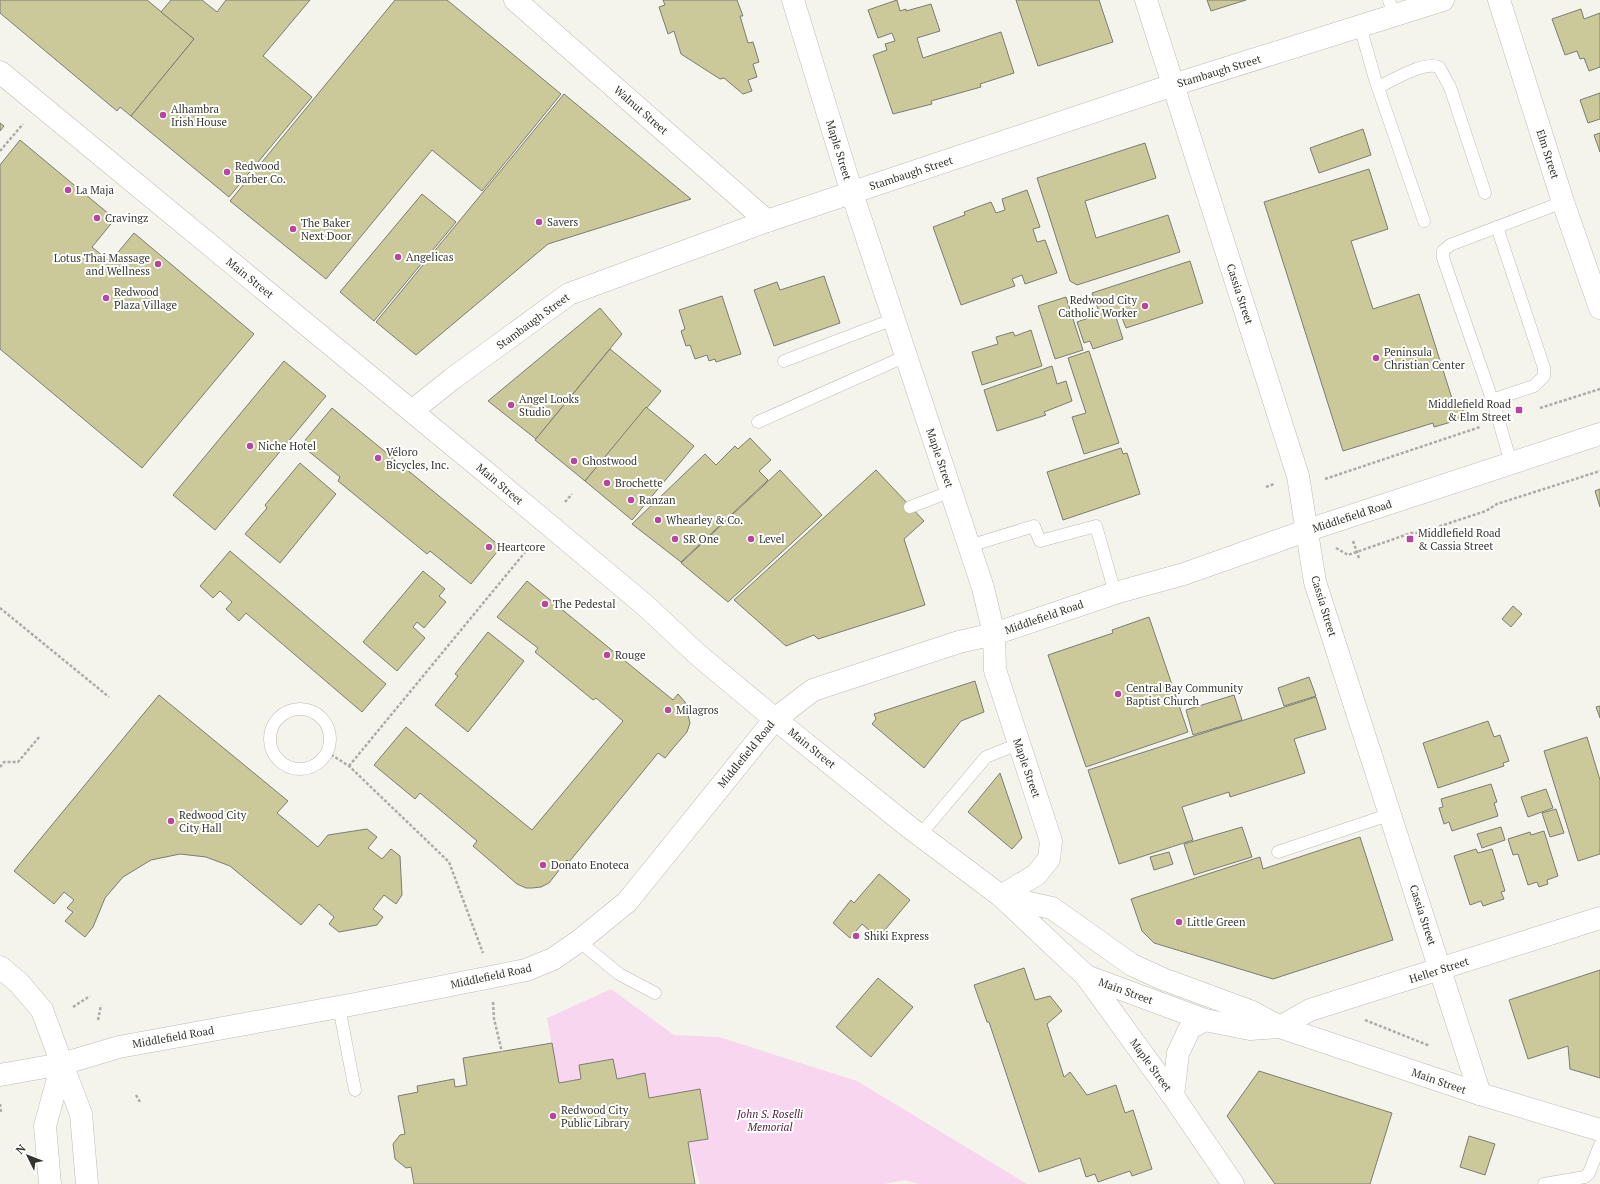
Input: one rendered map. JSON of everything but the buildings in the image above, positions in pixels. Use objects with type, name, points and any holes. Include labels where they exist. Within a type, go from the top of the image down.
[{"type":"street","name":"Walnut Street","points":[[515,0],[767,221]]},
{"type":"street","name":"Maple Street","points":[[792,0],[852,193],[983,588],[994,634],[995,670],[1051,841],[1049,859],[1036,875],[1001,896]]},
{"type":"street","name":"Cassia Street","points":[[1146,0],[1298,476],[1308,530],[1315,582],[1480,1094]]},
{"type":"street","name":"Stambaugh Street","points":[[412,411],[452,379],[569,294],[767,221],[1173,85],[1360,26],[1392,8],[1443,0]]},
{"type":"street","name":"Elm Street","points":[[1499,0],[1563,202],[1600,308]]},
{"type":"street","name":"Main Street","points":[[0,72],[640,601],[697,654],[775,719],[920,835],[1001,896],[1086,976],[1205,1020],[1250,1029],[1280,1027]]},
{"type":"street","name":"Middlefield Road","points":[[0,1075],[62,1064],[119,1047],[339,1007],[526,970],[553,959],[579,941],[627,902],[775,719],[813,690],[959,642],[994,634],[1115,593],[1184,574],[1308,530],[1600,434]]},
{"type":"street","name":"Main Street","points":[[1001,896],[1052,908],[1132,965],[1163,979],[1250,1011],[1280,1027],[1480,1094],[1600,1130]]},
{"type":"street","name":"Heller Street","points":[[1280,1027],[1310,1010],[1600,918]]},
{"type":"street","points":[[0,967],[19,983],[42,1010],[81,1114],[88,1184]]},
{"type":"street","name":"Maple Street","points":[[1086,976],[1173,1096],[1233,1184]]},
{"type":"street","name":"Maple Street","points":[[1173,1096],[1178,1053],[1190,1028],[1205,1020]]},
{"type":"street","points":[[50,1184],[45,1126],[62,1064]]},
{"type":"lane","points":[[1360,26],[1378,87],[1424,221]]},
{"type":"lane","points":[[1378,87],[1422,67],[1432,64],[1440,67],[1450,87],[1485,193]]},
{"type":"lane","points":[[1512,463],[1443,258],[1443,251],[1450,245],[1563,202]]},
{"type":"lane","points":[[1492,400],[1534,386],[1544,376],[1544,368],[1497,227]]},
{"type":"lane","points":[[784,361],[894,320]]},
{"type":"lane","points":[[758,422],[906,356]]},
{"type":"lane","points":[[910,507],[952,491]]},
{"type":"lane","points":[[969,546],[1034,526],[1040,541],[1096,526],[1115,593]]},
{"type":"lane","points":[[301,708],[311,711],[326,723],[330,742],[327,752],[321,760],[313,766],[304,769],[293,769],[284,765],[276,758],[271,750],[269,740],[275,720],[291,710],[301,708]]},
{"type":"lane","points":[[920,835],[986,757],[1018,744]]},
{"type":"lane","points":[[1278,852],[1391,814]]},
{"type":"lane","points":[[579,941],[619,974],[655,993]]},
{"type":"lane","points":[[339,1007],[355,1090]]},
{"type":"lane","points":[[1544,1184],[1585,1177],[1589,1173],[1600,1145]]},
{"type":"path","points":[[0,151],[39,104]]},
{"type":"path","points":[[1321,481],[1499,421],[1600,389]]},
{"type":"path","points":[[1308,530],[1348,555],[1411,532],[1419,533],[1486,511],[1497,504],[1600,471]]},
{"type":"path","points":[[565,502],[572,494]]},
{"type":"path","points":[[1353,540],[1358,558]]},
{"type":"path","points":[[349,766],[531,544]]},
{"type":"path","points":[[0,608],[109,697]]},
{"type":"path","points":[[0,767],[4,762],[18,762],[40,736]]},
{"type":"path","points":[[327,752],[349,766],[449,862],[484,956]]},
{"type":"path","points":[[73,1007],[90,996]]},
{"type":"path","points":[[493,1001],[494,1019],[502,1052]]},
{"type":"path","points":[[98,1020],[101,1005]]},
{"type":"path","points":[[1365,1020],[1430,1046]]},
{"type":"path","points":[[136,1095],[140,1102]]},
{"type":"path","points":[[0,1104],[1,1112]]},
{"type":"green space","name":"John S. Roselli Memorial","points":[[611,989],[674,1035],[719,1037],[857,1081],[1027,1184],[918,1184],[906,1180],[884,1184],[700,1184],[688,1142],[708,1139],[700,1089],[649,1098],[645,1074],[617,1079],[613,1059],[579,1065],[581,1079],[559,1083],[547,1018]]},
{"type":"place","name":"Alhambra Irish House","points":[[163,115]]},
{"type":"place","name":"Redwood Barber Co.","points":[[227,172]]},
{"type":"place","name":"La Maja","points":[[68,190]]},
{"type":"place","name":"Cravingz","points":[[97,218]]},
{"type":"place","name":"Savers","points":[[539,222]]},
{"type":"place","name":"The Baker Next Door","points":[[293,229]]},
{"type":"place","name":"Angelicas","points":[[398,257]]},
{"type":"place","name":"Lotus Thai Massage and Wellness","points":[[158,264]]},
{"type":"place","name":"Redwood Plaza Village","points":[[106,298]]},
{"type":"place","name":"Redwood City Catholic Worker","points":[[1145,306]]},
{"type":"place","name":"Peninsula Christian Center","points":[[1376,358]]},
{"type":"place","name":"Angel Looks Studio","points":[[511,405]]},
{"type":"place","name":"Middlefield Road & Elm Street","points":[[1519,410]]},
{"type":"place","name":"Niche Hotel","points":[[250,446]]},
{"type":"place","name":"Véloro Bicycles, Inc.","points":[[378,458]]},
{"type":"place","name":"Ghostwood","points":[[574,461]]},
{"type":"place","name":"Brochette","points":[[607,483]]},
{"type":"place","name":"Ranzan","points":[[631,500]]},
{"type":"place","name":"Whearley & Co.","points":[[658,520]]},
{"type":"place","name":"SR One","points":[[675,539]]},
{"type":"place","name":"Level","points":[[751,539]]},
{"type":"place","name":"Middlefield Road & Cassia Street","points":[[1410,539]]},
{"type":"place","name":"Heartcore","points":[[489,547]]},
{"type":"place","name":"The Pedestal","points":[[545,604]]},
{"type":"place","name":"Rouge","points":[[607,655]]},
{"type":"place","name":"Central Bay Community Baptist Church","points":[[1118,694]]},
{"type":"place","name":"Milagros","points":[[668,710]]},
{"type":"place","name":"Redwood City City Hall","points":[[171,821]]},
{"type":"place","name":"Donato Enoteca","points":[[543,865]]},
{"type":"place","name":"Little Green","points":[[1179,922]]},
{"type":"place","name":"Shiki Express","points":[[856,936]]},
{"type":"place","name":"Redwood City Public Library","points":[[553,1116]]}]
